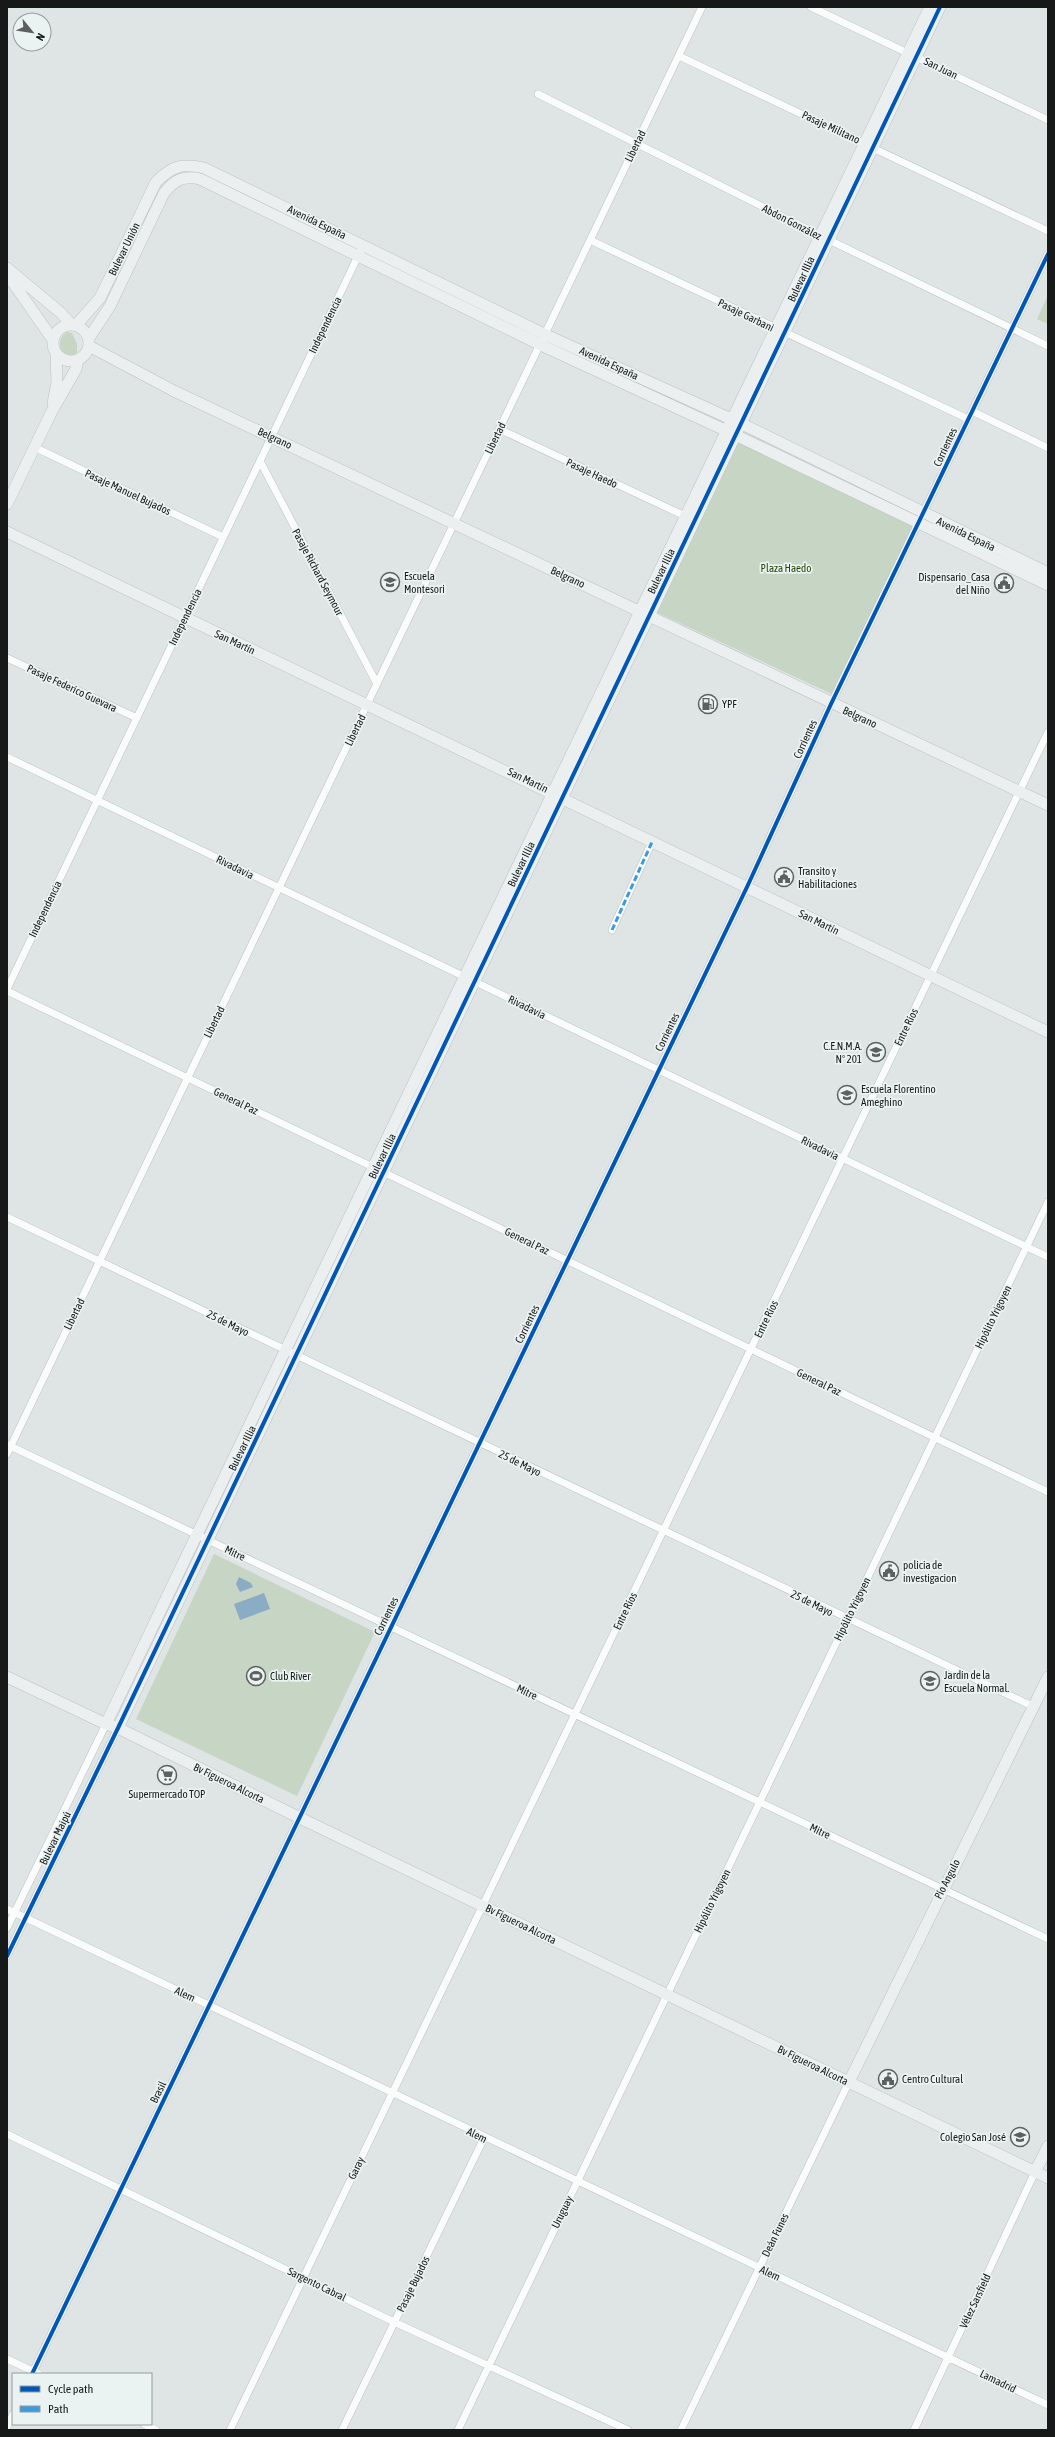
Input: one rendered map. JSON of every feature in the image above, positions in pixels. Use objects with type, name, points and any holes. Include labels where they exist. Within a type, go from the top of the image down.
[{"type":"street","name":"Libertad","points":[[7,1454],[9,1445],[100,1261],[499,429],[544,340],[590,240],[702,7]]},
{"type":"street","name":"San Juan","points":[[811,7],[1048,120]]},
{"type":"street","name":"Bulevar Illia","points":[[912,55],[930,7]]},
{"type":"street","name":"Bulevar Illia","points":[[118,1728],[562,800],[645,614],[780,331],[912,55],[940,7]]},
{"type":"street","name":"Pasaje Militano","points":[[679,56],[1048,231]]},
{"type":"street","name":"Abdon González","points":[[538,94],[825,238],[1048,346]]},
{"type":"street","name":"Avenida España","points":[[168,170],[189,164],[204,168],[361,250],[732,433],[922,519],[1048,573]]},
{"type":"street","name":"Bulevar Unión","points":[[74,325],[100,298],[156,182],[168,170]]},
{"type":"street","name":"Avenida España","points":[[172,183],[190,177],[200,179],[361,250]]},
{"type":"street","name":"Bulevar Unión","points":[[89,342],[110,306],[164,193],[172,183]]},
{"type":"street","name":"Pasaje Garbani","points":[[590,240],[968,419]]},
{"type":"street","name":"Independencia","points":[[7,990],[361,250]]},
{"type":"street","name":"Corrientes","points":[[300,1818],[747,887],[831,704],[922,519],[968,419],[1048,254]]},
{"type":"street","points":[[7,268],[74,325],[84,330],[89,342],[85,354],[78,360],[70,381],[52,411],[7,504]]},
{"type":"street","points":[[7,274],[53,340],[56,354],[57,383],[52,411]]},
{"type":"street","points":[[53,340],[60,328],[74,325]]},
{"type":"street","name":"Avenida España","points":[[544,340],[737,422],[1048,585]]},
{"type":"street","name":"Belgrano","points":[[89,342],[174,391],[272,436],[831,704],[1048,805]]},
{"type":"street","points":[[56,354],[66,361],[78,360]]},
{"type":"street","points":[[972,411],[1048,448]]},
{"type":"street","name":"Pasaje Haedo","points":[[499,429],[685,516]]},
{"type":"street","name":"Bulevar Illia","points":[[106,1724],[553,792],[645,614],[685,516],[732,433]]},
{"type":"street","name":"Pasaje Manuel Bujados","points":[[34,447],[223,537]]},
{"type":"street","name":"Pasaje Richard Seymour","points":[[260,461],[377,684]]},
{"type":"street","name":"San Martín","points":[[7,532],[184,618],[553,792],[562,800],[1048,1032]]},
{"type":"street","name":"Pasaje Federico Guevara","points":[[7,658],[137,718]]},
{"type":"street","name":"Entre Ríos","points":[[483,1906],[1048,732]]},
{"type":"street","name":"Rivadavia","points":[[7,757],[1048,1257]]},
{"type":"street","points":[[612,930],[652,842]]},
{"type":"street","name":"General Paz","points":[[7,990],[1048,1492]]},
{"type":"street","name":"Hipólito Yrigoyen","points":[[667,1995],[1048,1202]]},
{"type":"street","name":"25 de Mayo","points":[[7,1217],[847,1620],[1034,1707]]},
{"type":"street","name":"Mitre","points":[[9,1445],[1048,1939]]},
{"type":"street","name":"Bv Figueroa Alcorta","points":[[7,1677],[106,1724],[118,1728],[300,1818],[1048,2178]]},
{"type":"street","name":"Pío Angulo","points":[[849,2082],[942,1889],[1048,1677]]},
{"type":"street","name":"Bulevar Maipú","points":[[7,1928],[106,1724]]},
{"type":"street","name":"Bulevar Maipú","points":[[7,1956],[118,1728]]},
{"type":"street","name":"Brasil","points":[[35,2373],[209,2005],[300,1818]]},
{"type":"street","name":"Garay","points":[[230,2430],[483,1906]]},
{"type":"street","name":"Alem","points":[[7,1909],[484,2138],[578,2181],[949,2358]]},
{"type":"street","name":"Uruguay","points":[[458,2430],[667,1995]]},
{"type":"street","name":"Deán Funes","points":[[681,2430],[849,2082]]},
{"type":"street","name":"Sargento Cabral","points":[[7,2134],[394,2322],[628,2430]]},
{"type":"street","name":"Pasaje Bujados","points":[[342,2430],[484,2138]]},
{"type":"street","points":[[1035,2172],[1048,2146]]},
{"type":"street","name":"Vélez Sarsfield","points":[[914,2430],[1035,2172]]},
{"type":"street","name":"Lamadrid","points":[[949,2358],[1048,2405]]},
{"type":"street","points":[[7,2359],[35,2373]]},
{"type":"street","points":[[7,2426],[12,2416]]},
{"type":"street","points":[[146,2425],[156,2430]]},
{"type":"green space","points":[[1048,295],[1048,324],[1037,319]]},
{"type":"green space","points":[[67,332],[72,333],[77,344],[77,353],[73,356],[63,353],[60,347],[62,336]]},
{"type":"green space","name":"Plaza Haedo","points":[[737,441],[915,525],[834,695],[656,612]]},
{"type":"green space","name":"Club River","points":[[214,1554],[375,1632],[297,1796],[136,1719]]},
{"type":"water","points":[[239,1577],[251,1583],[253,1587],[240,1592],[236,1584]]},
{"type":"water","points":[[264,1593],[270,1609],[240,1620],[234,1604]]},
{"type":"marked path","points":[[612,930],[652,842]]},
{"type":"cycle path","points":[[7,1956],[118,1728],[940,7]]},
{"type":"cycle path","points":[[32,2373],[747,887],[831,704],[1048,254]]},
{"type":"place","name":"Escuela Montesori","points":[[390,582]]},
{"type":"place","name":"Dispensario_Casa del Niño","points":[[1004,583]]},
{"type":"place","name":"YPF","points":[[708,704]]},
{"type":"place","name":"Transito y Habilitaciones","points":[[784,877]]},
{"type":"place","name":"C.E.N.M.A. Nº 201","points":[[876,1052]]},
{"type":"place","name":"Escuela Florentino Ameghino","points":[[847,1095]]},
{"type":"place","name":"policia de investigacion","points":[[889,1571]]},
{"type":"place","name":"Club River","points":[[256,1676]]},
{"type":"place","name":"Jardín de la Escuela Normal.","points":[[930,1681]]},
{"type":"place","name":"Supermercado TOP","points":[[167,1775]]},
{"type":"place","name":"Centro Cultural","points":[[888,2079]]},
{"type":"place","name":"Colegio San José","points":[[1020,2137]]}]
